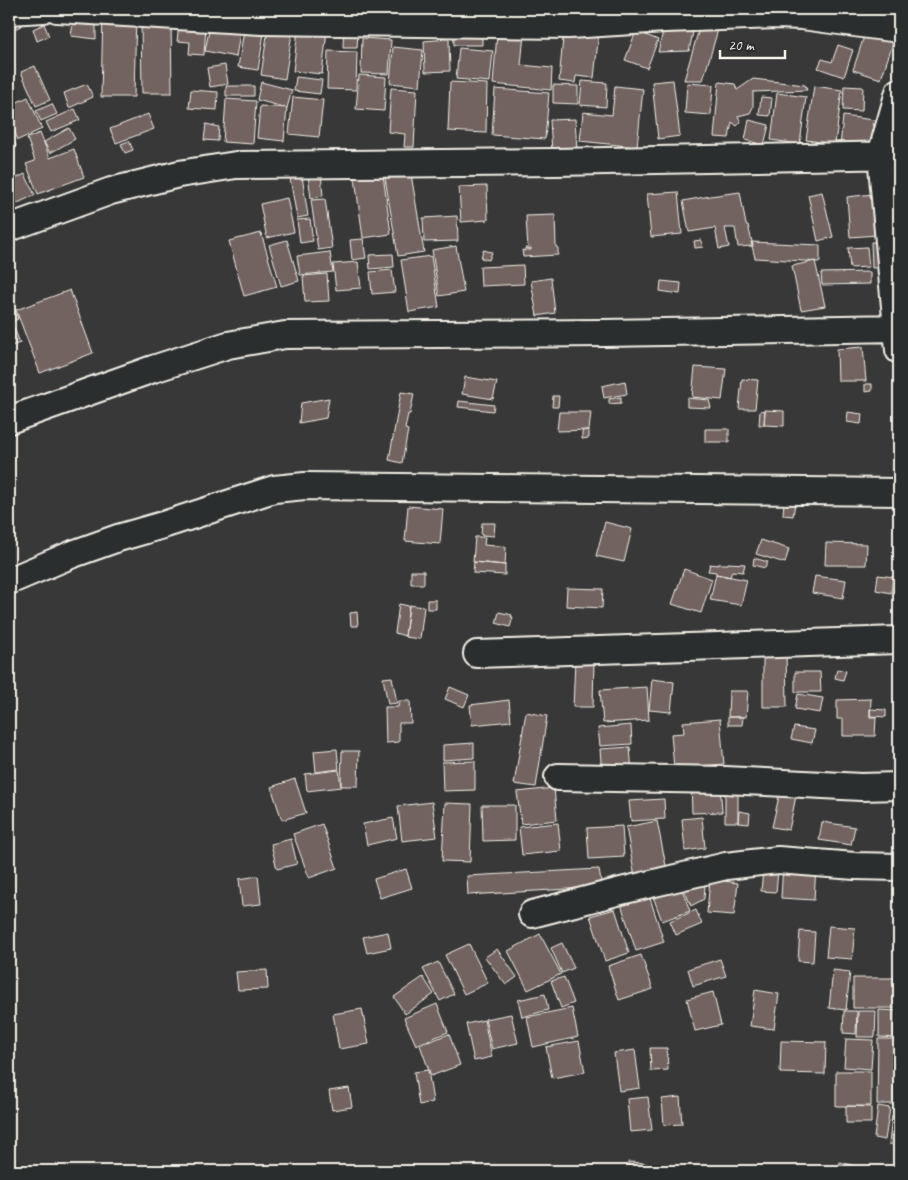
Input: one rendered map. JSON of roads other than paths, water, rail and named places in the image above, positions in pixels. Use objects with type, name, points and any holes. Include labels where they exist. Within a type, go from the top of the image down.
[{"type":"street","points":[[9,11],[43,9]]},
{"type":"street","points":[[68,9],[262,21],[569,25],[777,15],[802,16],[899,29]]},
{"type":"street","points":[[9,420],[153,369],[228,345],[285,335],[604,333],[899,335],[890,155],[899,92]]},
{"type":"street","points":[[9,228],[111,190],[179,174],[236,165],[556,162],[890,155]]},
{"type":"street","points":[[9,581],[73,554],[118,538],[274,489],[305,486],[899,492]]},
{"type":"street","points":[[477,654],[899,640]]},
{"type":"street","points":[[558,777],[725,780],[861,787],[899,786]]},
{"type":"street","points":[[532,914],[726,866],[778,860],[855,866],[899,867]]}]
